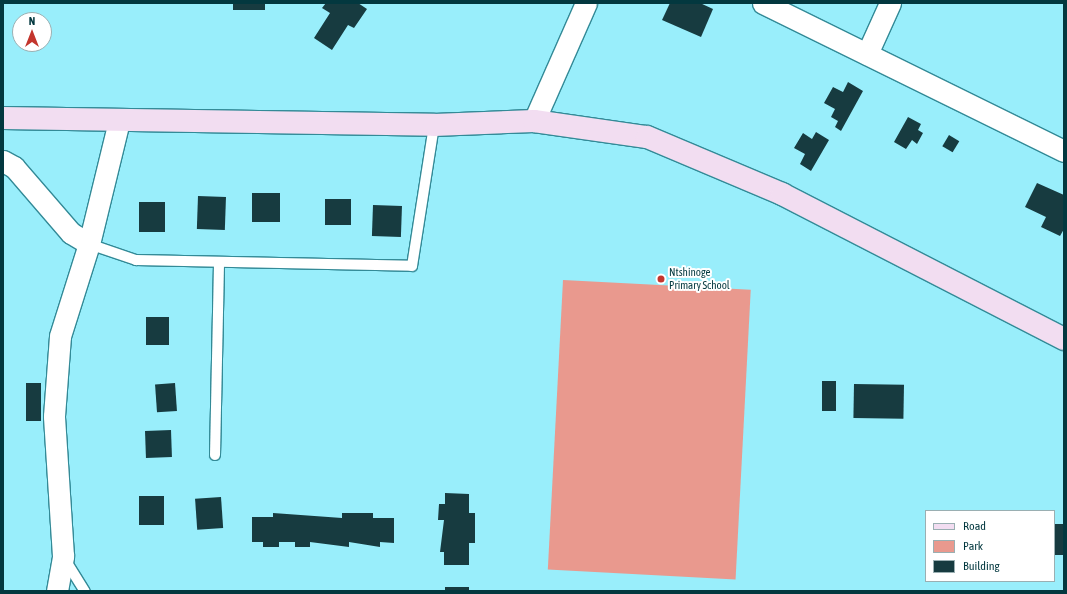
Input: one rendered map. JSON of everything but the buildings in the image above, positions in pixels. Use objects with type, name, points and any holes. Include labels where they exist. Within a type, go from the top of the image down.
[{"type":"street","points":[[534,122],[586,3]]},
{"type":"street","points":[[763,3],[1064,151]]},
{"type":"street","points":[[867,54],[890,3]]},
{"type":"street","points":[[3,118],[434,125],[534,122],[647,137],[782,194],[1064,339]]},
{"type":"street","points":[[57,591],[63,556],[54,416],[60,336],[89,244],[119,120]]},
{"type":"street","points":[[3,161],[14,168],[72,233],[89,244]]},
{"type":"lane","points":[[89,244],[136,260],[218,263],[412,266],[434,125]]},
{"type":"lane","points":[[215,455],[218,263]]},
{"type":"lane","points":[[63,556],[86,591]]},
{"type":"green space","points":[[563,280],[751,290],[736,579],[548,570]]},
{"type":"place","name":"Ntshinoge Primary School","points":[[661,279]]}]
